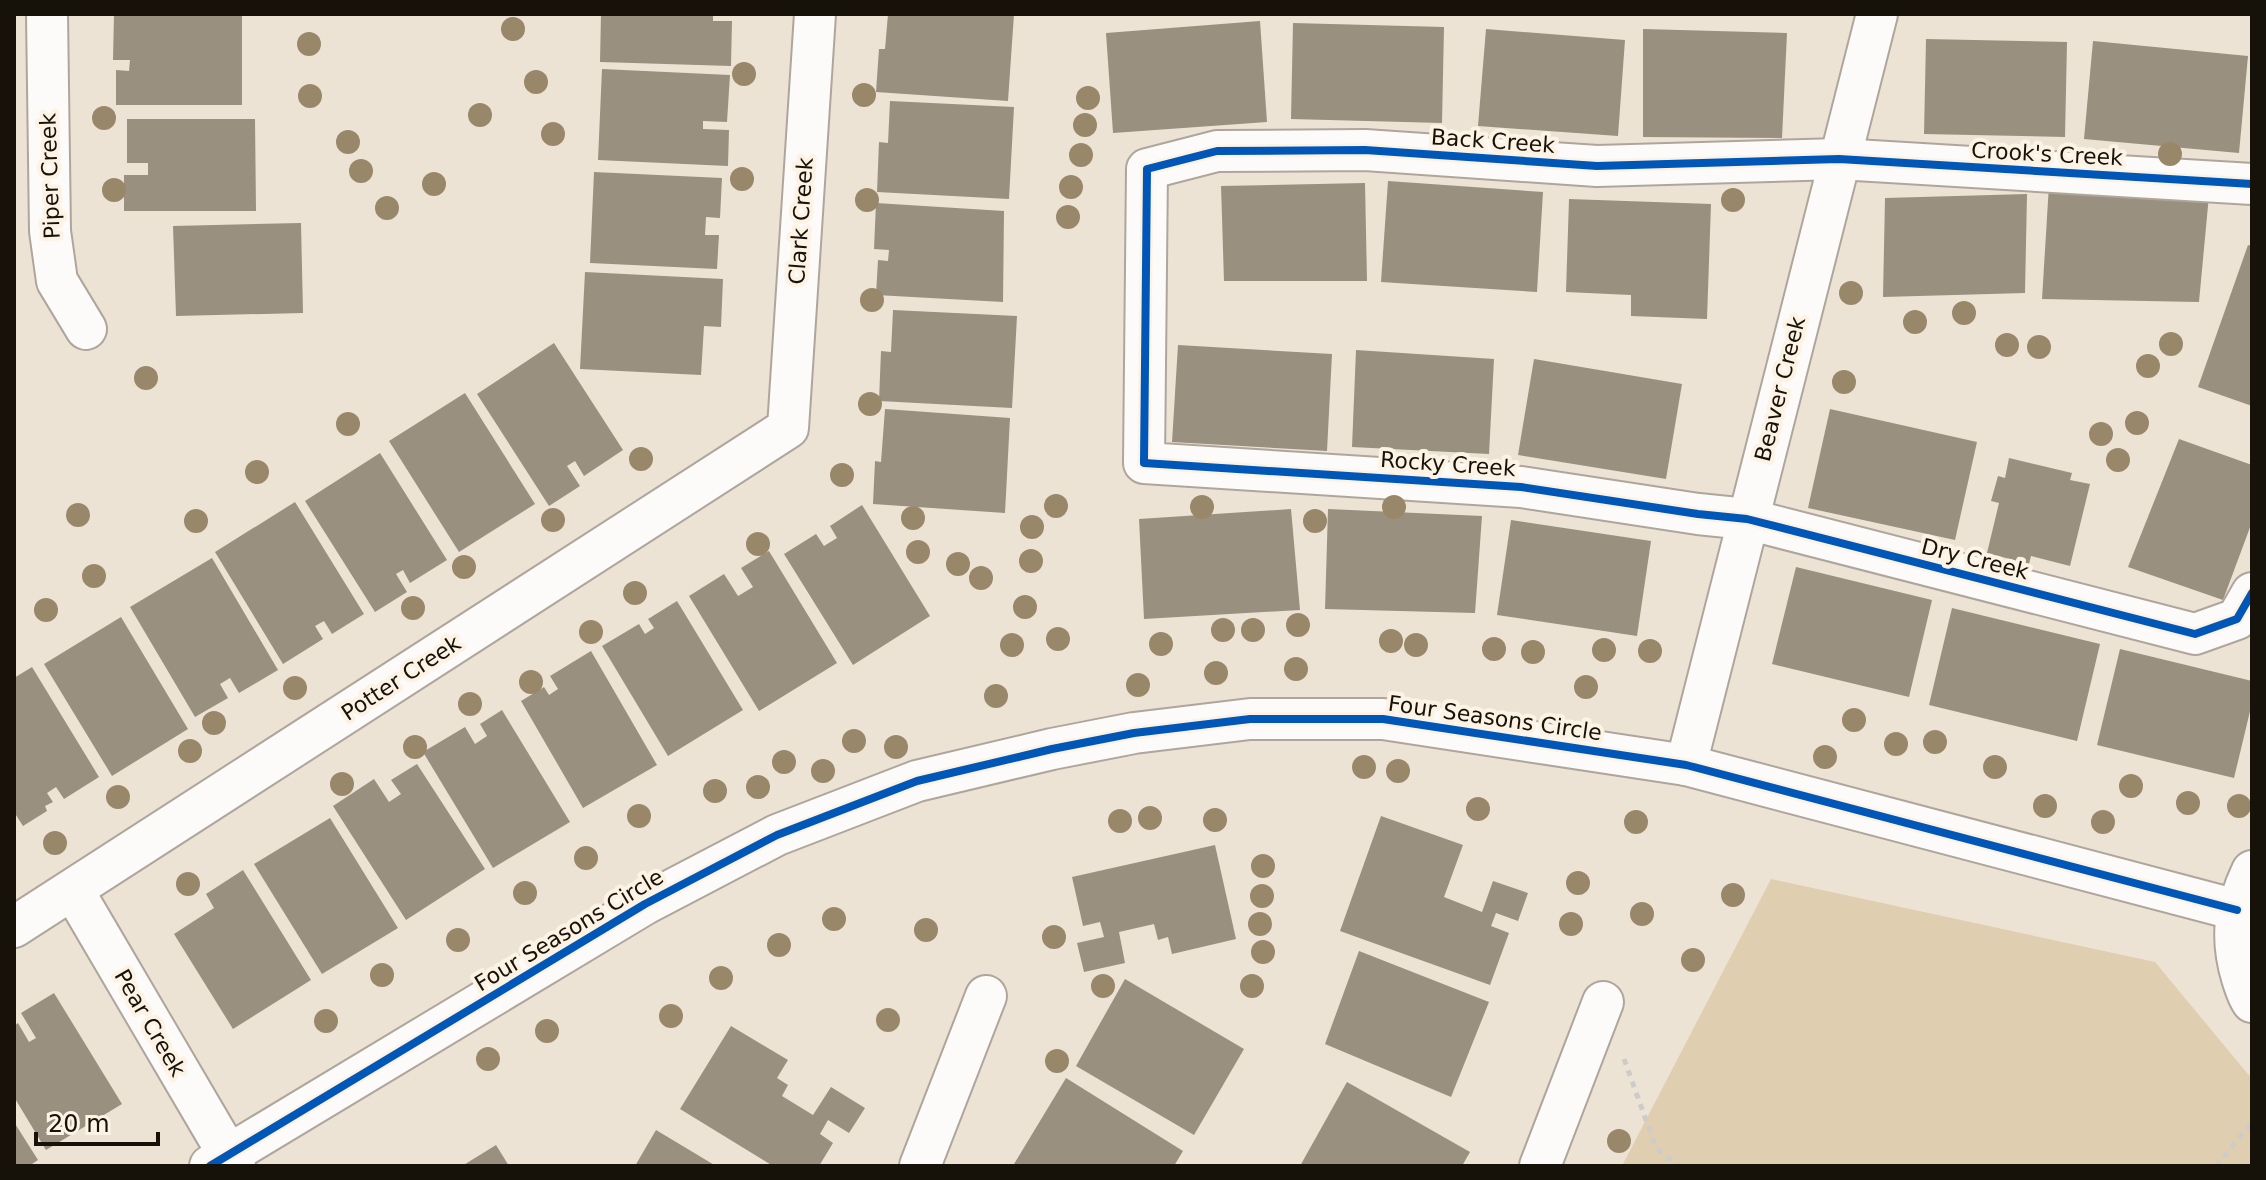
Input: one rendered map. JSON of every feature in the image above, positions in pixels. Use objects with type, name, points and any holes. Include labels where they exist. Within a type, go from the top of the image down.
[{"type":"street","name":"Piper Creek","points":[[47,14],[50,231],[57,281],[86,329]]},
{"type":"street","name":"Clark Creek","points":[[788,428],[815,14]]},
{"type":"street","name":"Beaver Creek","points":[[1686,765],[1877,14]]},
{"type":"street","name":"Back Creek","points":[[1144,463],[1147,169],[1217,151],[1365,150],[1597,166],[1839,159]]},
{"type":"street","name":"Crook's Creek","points":[[1839,159],[2252,184]]},
{"type":"street","name":"Potter Creek","points":[[14,927],[788,428]]},
{"type":"street","name":"Rocky Creek","points":[[1144,463],[1521,487],[1747,519]]},
{"type":"street","name":"Dry Creek","points":[[1747,519],[2195,634],[2237,619],[2252,593]]},
{"type":"street","name":"Four Seasons Circle","points":[[224,1162],[645,904],[777,835],[917,781],[1134,733],[1250,719],[1383,719],[1686,765],[2237,910]]},
{"type":"street","points":[[2252,871],[2237,910],[2235,954],[2252,1002]]},
{"type":"street","name":"Pear Creek","points":[[73,890],[224,1162]]},
{"type":"street","points":[[920,1166],[986,996]]},
{"type":"street","points":[[1540,1166],[1603,1002]]},
{"type":"path","points":[[1603,1002],[1656,1148],[1678,1166]]},
{"type":"path","points":[[2216,1166],[2252,1122]]},
{"type":"shaded area","points":[[1771,879],[2155,962],[2252,1079],[2252,1166],[1622,1166]]},
{"type":"building","points":[[114,14],[242,14],[242,105],[116,105],[116,70],[129,71],[130,60],[113,60]]},
{"type":"building","points":[[601,14],[713,14],[713,21],[732,21],[731,66],[600,62]]},
{"type":"building","points":[[888,14],[1014,14],[1008,101],[876,92],[879,49],[885,49]]},
{"type":"building","points":[[1260,21],[1267,122],[1113,133],[1106,33]]},
{"type":"building","points":[[1293,23],[1444,27],[1442,123],[1291,119]]},
{"type":"building","points":[[1486,29],[1625,40],[1618,136],[1478,126]]},
{"type":"building","points":[[1643,29],[1787,33],[1782,138],[1643,137]]},
{"type":"building","points":[[1926,39],[2067,42],[2065,137],[1924,134]]},
{"type":"building","points":[[2093,41],[2248,56],[2239,153],[2084,139]]},
{"type":"building","points":[[602,69],[730,75],[727,122],[703,121],[703,129],[729,130],[728,166],[598,160]]},
{"type":"building","points":[[890,101],[1014,107],[1009,199],[877,192],[879,142],[888,143]]},
{"type":"building","points":[[127,119],[255,119],[256,211],[124,211],[124,175],[148,175],[148,163],[127,163]]},
{"type":"building","points":[[594,172],[722,178],[720,218],[706,217],[705,235],[719,235],[717,269],[590,263]]},
{"type":"building","points":[[1388,181],[1543,192],[1537,292],[1381,282]]},
{"type":"building","points":[[1365,183],[1367,281],[1224,281],[1221,186]]},
{"type":"building","points":[[2049,185],[2209,195],[2199,302],[2042,299]]},
{"type":"building","points":[[2027,194],[2025,293],[1883,297],[1885,198]]},
{"type":"building","points":[[1569,199],[1711,204],[1707,319],[1631,316],[1631,295],[1566,292]]},
{"type":"building","points":[[876,203],[1004,211],[1003,302],[876,295],[878,260],[888,261],[889,250],[874,249]]},
{"type":"building","points":[[301,223],[303,313],[176,316],[173,226]]},
{"type":"building","points":[[2248,245],[2252,246],[2252,406],[2198,387]]},
{"type":"building","points":[[585,272],[723,279],[721,327],[704,326],[701,375],[580,369]]},
{"type":"building","points":[[893,310],[1017,316],[1012,408],[879,401],[881,351],[891,352]]},
{"type":"building","points":[[554,343],[623,450],[584,476],[575,461],[567,466],[580,486],[549,506],[477,394]]},
{"type":"building","points":[[1178,345],[1332,354],[1327,451],[1172,442]]},
{"type":"building","points":[[1356,350],[1494,359],[1489,454],[1352,447]]},
{"type":"building","points":[[1534,359],[1682,384],[1666,479],[1518,455]]},
{"type":"building","points":[[465,393],[535,504],[459,552],[389,441]]},
{"type":"building","points":[[885,409],[1010,418],[1005,513],[873,504],[875,461],[881,462]]},
{"type":"building","points":[[1830,409],[1977,442],[1955,540],[1808,508]]},
{"type":"building","points":[[2179,439],[2252,465],[2252,522],[2223,600],[2128,567]]},
{"type":"building","points":[[380,453],[447,560],[410,583],[403,570],[396,574],[407,592],[375,612],[305,501]]},
{"type":"building","points":[[2009,458],[2072,473],[2070,480],[2090,484],[2070,566],[2031,556],[2029,564],[1987,553],[1999,503],[1991,501],[1998,476],[2005,478]]},
{"type":"building","points":[[295,502],[364,614],[332,634],[324,621],[315,626],[323,639],[283,664],[215,552]]},
{"type":"building","points":[[862,505],[930,616],[853,665],[784,554],[816,534],[824,546],[837,538],[830,526]]},
{"type":"building","points":[[1291,509],[1300,610],[1144,619],[1139,519]]},
{"type":"building","points":[[1328,509],[1482,516],[1475,613],[1325,609]]},
{"type":"building","points":[[1511,520],[1651,541],[1637,636],[1497,615]]},
{"type":"building","points":[[769,551],[837,663],[759,711],[689,596],[724,574],[738,596],[753,587],[741,568]]},
{"type":"building","points":[[212,558],[278,670],[239,693],[230,678],[220,684],[228,698],[195,717],[130,607]]},
{"type":"building","points":[[1796,567],[1932,600],[1909,697],[1772,664]]},
{"type":"building","points":[[677,601],[743,710],[668,756],[602,646],[639,624],[645,634],[654,628],[648,619]]},
{"type":"building","points":[[1952,608],[2100,644],[2077,741],[1929,705]]},
{"type":"building","points":[[121,617],[188,729],[112,776],[44,664]]},
{"type":"building","points":[[2120,649],[2252,681],[2252,703],[2234,778],[2097,745]]},
{"type":"building","points":[[591,651],[657,765],[583,808],[521,701],[544,687],[549,695],[558,689],[550,676]]},
{"type":"building","points":[[32,667],[99,777],[64,799],[56,787],[47,793],[53,802],[45,806],[47,811],[23,826],[14,812],[14,678]]},
{"type":"building","points":[[502,710],[570,822],[493,868],[423,752],[465,727],[475,744],[487,736],[480,724]]},
{"type":"building","points":[[417,764],[485,869],[406,920],[333,806],[374,779],[389,802],[401,794],[391,780]]},
{"type":"building","points":[[1381,816],[1463,845],[1444,897],[1482,912],[1493,881],[1528,893],[1518,921],[1496,913],[1491,926],[1509,933],[1490,985],[1340,931]]},
{"type":"building","points":[[330,818],[398,928],[322,974],[254,864]]},
{"type":"building","points":[[1215,845],[1236,939],[1172,954],[1168,937],[1158,940],[1154,924],[1119,932],[1125,963],[1084,972],[1077,943],[1104,937],[1100,922],[1083,926],[1072,877]]},
{"type":"building","points":[[243,870],[311,980],[233,1029],[174,934],[214,908],[206,894]]},
{"type":"building","points":[[1359,951],[1489,1002],[1451,1097],[1325,1044]]},
{"type":"building","points":[[1125,979],[1244,1049],[1194,1135],[1076,1066]]},
{"type":"building","points":[[54,993],[122,1104],[46,1150],[14,1097],[14,1026],[18,1023],[29,1042],[36,1038],[21,1013]]},
{"type":"building","points":[[731,1026],[788,1060],[777,1078],[788,1085],[782,1096],[813,1115],[831,1087],[865,1108],[849,1133],[828,1120],[820,1134],[833,1143],[819,1166],[773,1166],[680,1109]]},
{"type":"building","points":[[1066,1078],[1183,1151],[1174,1166],[1014,1164]]},
{"type":"building","points":[[1347,1082],[1470,1152],[1462,1166],[1300,1166]]},
{"type":"building","points":[[14,1122],[38,1160],[29,1166],[14,1166]]},
{"type":"building","points":[[656,1130],[716,1166],[635,1166]]},
{"type":"building","points":[[496,1145],[509,1166],[462,1166]]},
{"type":"cycle path","points":[[2252,184],[1839,159],[1597,166],[1365,150],[1217,151],[1147,169],[1144,463],[1521,487],[1747,519],[2195,634],[2237,619],[2252,593]]},
{"type":"cycle path","points":[[210,1166],[645,904],[777,835],[917,781],[1134,733],[1250,719],[1383,719],[1686,765],[2237,910]]}]
